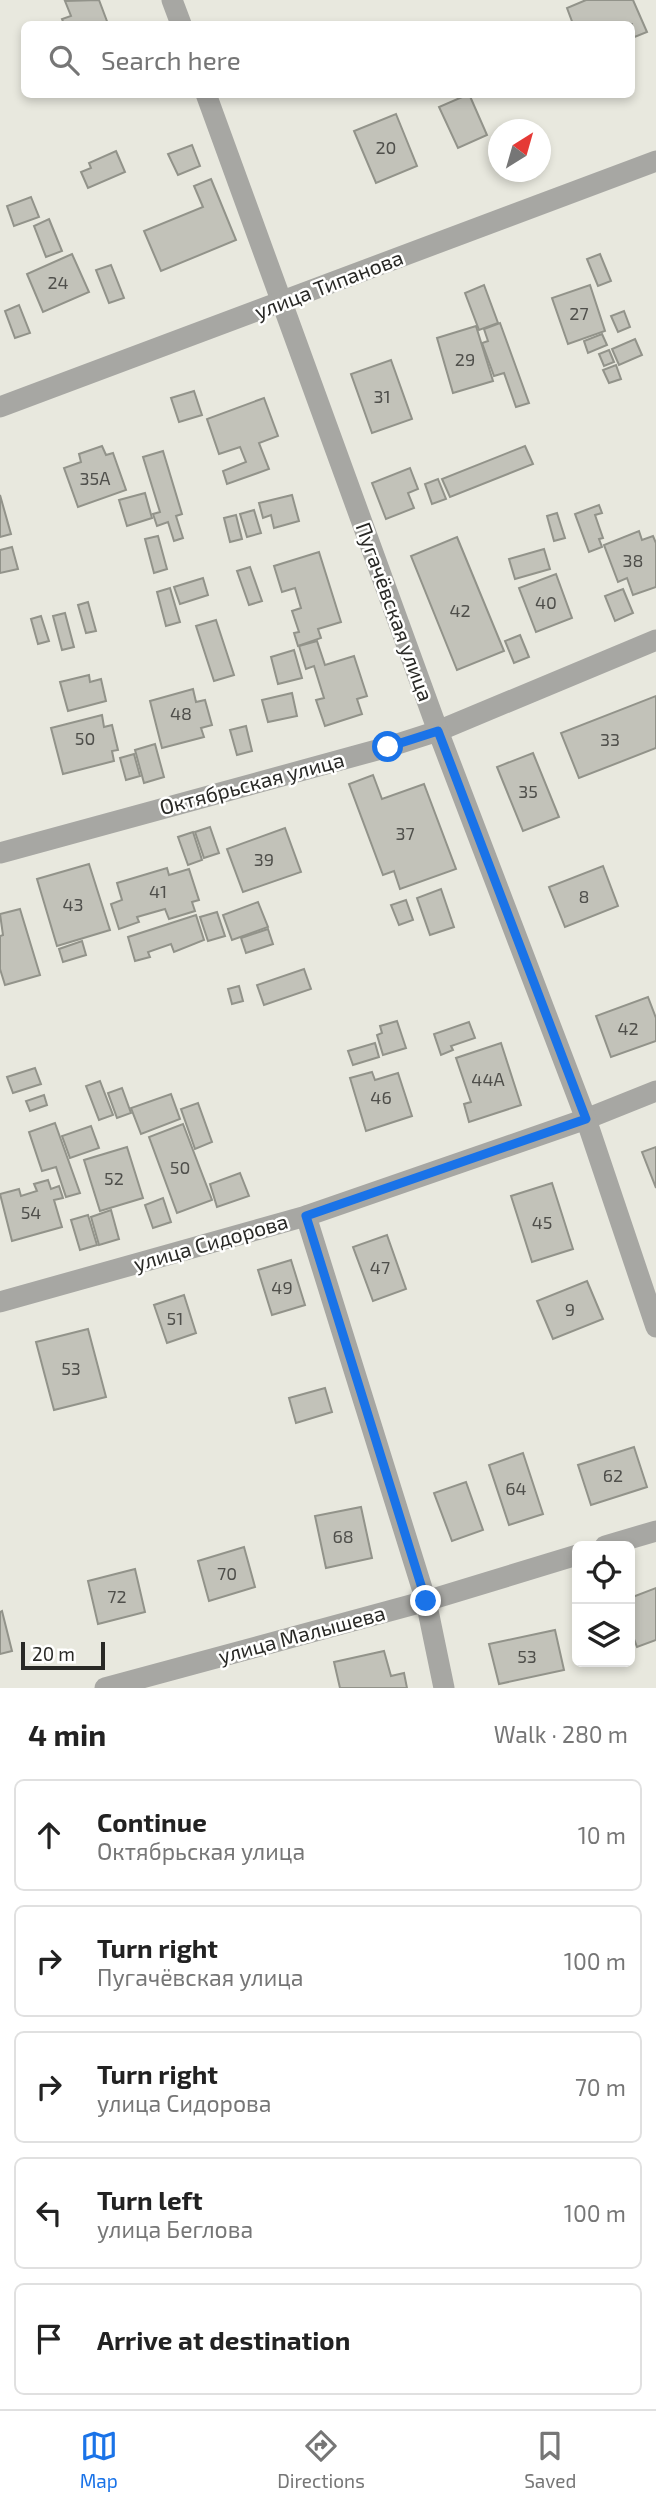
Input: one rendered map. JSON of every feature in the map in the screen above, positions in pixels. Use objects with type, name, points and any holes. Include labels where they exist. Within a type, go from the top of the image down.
[{"type":"street","points":[[173,0],[180,21]]},
{"type":"street","name":"Пугачёвская улица","points":[[207,98],[280,304],[438,731],[586,1119],[656,1327]]},
{"type":"street","name":"улица Типанова","points":[[0,407],[656,161]]},
{"type":"street","name":"Октябрьская улица","points":[[0,853],[438,731],[656,640]]},
{"type":"street","name":"улица Сидорова","points":[[0,1302],[306,1216],[586,1119],[656,1091]]},
{"type":"street","points":[[306,1216],[426,1601],[444,1688]]},
{"type":"street","points":[[623,1541],[656,1531]]},
{"type":"street","name":"улица Малышева","points":[[105,1688],[426,1601],[572,1557]]},
{"type":"building","points":[[99,0],[107,21],[63,21],[62,19],[71,16],[65,1]]},
{"type":"building","points":[[586,0],[633,0],[647,32],[635,37],[635,21],[572,21],[567,8]]},
{"type":"building","points":[[460,98],[471,98],[487,135],[458,148],[439,107]]},
{"type":"building","points":[[396,114],[417,166],[376,183],[354,131]]},
{"type":"building","points":[[192,145],[200,166],[178,175],[168,154]]},
{"type":"building","points":[[116,151],[125,172],[88,188],[81,172],[91,168],[89,163]]},
{"type":"building","points":[[211,179],[236,240],[161,271],[144,231],[203,207],[194,186]]},
{"type":"building","points":[[31,197],[39,217],[14,226],[7,206]]},
{"type":"building","points":[[49,219],[62,251],[46,257],[34,226]]},
{"type":"building","points":[[72,254],[89,292],[43,312],[27,274]]},
{"type":"building","points":[[600,254],[611,281],[598,286],[587,259]]},
{"type":"building","points":[[111,265],[124,298],[109,303],[96,270]]},
{"type":"building","points":[[484,285],[498,323],[479,330],[465,293]]},
{"type":"building","points":[[590,285],[605,331],[568,344],[552,298]]},
{"type":"building","points":[[19,305],[30,333],[15,338],[5,311]]},
{"type":"building","points":[[624,311],[630,327],[618,332],[611,316]]},
{"type":"building","points":[[500,323],[529,403],[516,407],[504,373],[494,376],[482,343],[488,341],[484,329]]},
{"type":"building","points":[[476,326],[493,381],[453,393],[437,338]]},
{"type":"building","points":[[602,334],[607,345],[588,353],[584,341]]},
{"type":"building","points":[[635,339],[642,355],[619,365],[612,349]]},
{"type":"building","points":[[609,350],[614,362],[604,366],[599,354]]},
{"type":"building","points":[[391,360],[412,419],[372,433],[351,374]]},
{"type":"building","points":[[616,365],[621,379],[609,383],[603,370]]},
{"type":"building","points":[[194,391],[202,415],[179,422],[171,398]]},
{"type":"building","points":[[264,398],[278,436],[259,443],[269,469],[227,484],[223,471],[246,462],[240,447],[219,454],[207,419]]},
{"type":"building","points":[[102,446],[106,455],[113,453],[126,490],[78,507],[64,468],[81,462],[79,454]]},
{"type":"building","points":[[525,446],[533,464],[450,497],[442,479]]},
{"type":"building","points":[[163,451],[182,514],[176,516],[183,538],[174,541],[168,522],[157,526],[153,514],[160,512],[143,457]]},
{"type":"building","points":[[410,468],[418,489],[408,493],[414,508],[386,519],[372,483]]},
{"type":"building","points":[[438,479],[446,499],[432,504],[425,484]]},
{"type":"building","points":[[145,493],[152,518],[127,526],[119,500]]},
{"type":"building","points":[[0,495],[11,534],[0,537]]},
{"type":"building","points":[[292,495],[299,521],[274,528],[271,515],[263,518],[259,503]]},
{"type":"building","points":[[599,505],[602,513],[595,515],[603,538],[599,539],[602,547],[589,552],[575,514]]},
{"type":"building","points":[[254,510],[261,533],[247,537],[240,514]]},
{"type":"building","points":[[557,513],[565,538],[554,541],[547,516]]},
{"type":"building","points":[[236,515],[242,539],[230,542],[224,518]]},
{"type":"building","points":[[639,531],[642,540],[653,536],[656,543],[656,587],[633,595],[627,578],[618,582],[604,545]]},
{"type":"building","points":[[158,536],[167,569],[154,573],[145,539]]},
{"type":"building","points":[[457,537],[504,651],[457,670],[411,556]]},
{"type":"building","points":[[12,547],[18,569],[0,573],[0,550]]},
{"type":"building","points":[[544,549],[550,569],[515,579],[509,559]]},
{"type":"building","points":[[319,552],[341,622],[318,629],[321,638],[298,646],[294,633],[299,632],[292,611],[301,608],[295,588],[282,592],[274,566]]},
{"type":"building","points":[[250,567],[262,601],[249,605],[237,571]]},
{"type":"building","points":[[556,574],[572,618],[536,632],[519,588]]},
{"type":"building","points":[[203,578],[208,595],[180,604],[174,587]]},
{"type":"building","points":[[170,588],[180,622],[166,626],[157,592]]},
{"type":"building","points":[[623,589],[633,613],[615,621],[605,596]]},
{"type":"building","points":[[88,602],[96,631],[86,633],[78,605]]},
{"type":"building","points":[[65,613],[74,647],[62,650],[53,616]]},
{"type":"building","points":[[41,616],[49,641],[38,644],[31,619]]},
{"type":"building","points":[[216,620],[234,675],[214,681],[196,626]]},
{"type":"building","points":[[520,635],[529,657],[514,663],[505,641]]},
{"type":"building","points":[[317,641],[325,665],[354,656],[367,696],[357,699],[362,714],[325,726],[316,700],[324,698],[314,666],[306,669],[299,646]]},
{"type":"building","points":[[294,650],[302,678],[278,684],[271,657]]},
{"type":"building","points":[[89,675],[90,682],[101,679],[106,701],[68,711],[60,682]]},
{"type":"building","points":[[193,689],[196,702],[205,700],[212,725],[201,728],[204,737],[162,748],[150,701]]},
{"type":"building","points":[[292,693],[297,716],[268,722],[262,700]]},
{"type":"building","points":[[656,696],[656,748],[579,778],[561,733]]},
{"type":"building","points":[[102,715],[104,727],[112,725],[118,750],[112,751],[114,761],[63,774],[51,728]]},
{"type":"building","points":[[246,726],[252,751],[237,755],[230,730]]},
{"type":"building","points":[[155,744],[164,777],[144,783],[135,750]]},
{"type":"building","points":[[533,753],[559,817],[523,831],[497,767]]},
{"type":"building","points":[[134,754],[140,776],[126,780],[120,758]]},
{"type":"building","points":[[373,775],[382,799],[424,784],[456,869],[400,889],[394,871],[383,875],[349,784]]},
{"type":"building","points":[[210,827],[219,853],[204,858],[195,832]]},
{"type":"building","points":[[285,828],[301,872],[243,892],[227,849]]},
{"type":"building","points":[[193,832],[202,860],[188,865],[178,837]]},
{"type":"building","points":[[89,864],[110,930],[57,946],[37,879]]},
{"type":"building","points":[[603,866],[618,906],[565,927],[549,887]]},
{"type":"building","points":[[167,868],[169,875],[189,869],[199,900],[192,902],[195,911],[169,919],[165,909],[137,917],[139,922],[119,929],[111,904],[122,900],[117,883]]},
{"type":"building","points":[[441,889],[454,927],[430,935],[417,898]]},
{"type":"building","points":[[406,900],[413,920],[399,925],[391,905]]},
{"type":"building","points":[[258,902],[268,927],[232,940],[223,915]]},
{"type":"building","points":[[20,909],[40,975],[5,985],[0,969],[0,936],[3,935],[0,914]]},
{"type":"building","points":[[217,912],[225,936],[208,941],[200,917]]},
{"type":"building","points":[[196,915],[204,940],[174,952],[171,944],[148,952],[150,957],[135,961],[128,937]]},
{"type":"building","points":[[268,929],[273,944],[246,953],[241,938]]},
{"type":"building","points":[[82,941],[86,955],[63,962],[59,949]]},
{"type":"building","points":[[304,969],[311,989],[264,1005],[257,985]]},
{"type":"building","points":[[239,986],[243,1001],[232,1004],[228,989]]},
{"type":"building","points":[[648,997],[656,1018],[656,1041],[611,1057],[596,1016]]},
{"type":"building","points":[[397,1021],[406,1048],[383,1055],[377,1035],[382,1033],[380,1026]]},
{"type":"building","points":[[469,1022],[475,1038],[451,1046],[453,1050],[441,1055],[434,1034]]},
{"type":"building","points":[[375,1043],[379,1057],[353,1065],[348,1051]]},
{"type":"building","points":[[501,1043],[521,1105],[469,1122],[464,1104],[471,1102],[456,1058]]},
{"type":"building","points":[[35,1068],[41,1084],[13,1093],[7,1077]]},
{"type":"building","points":[[372,1072],[375,1080],[398,1073],[412,1116],[366,1131],[350,1078]]},
{"type":"building","points":[[100,1081],[113,1115],[99,1120],[86,1086]]},
{"type":"building","points":[[122,1088],[131,1113],[117,1118],[108,1093]]},
{"type":"building","points":[[171,1094],[180,1119],[141,1134],[131,1108]]},
{"type":"building","points":[[44,1095],[47,1105],[30,1111],[26,1101]]},
{"type":"building","points":[[198,1103],[212,1142],[195,1149],[181,1109]]},
{"type":"building","points":[[55,1123],[80,1193],[66,1197],[56,1167],[42,1171],[29,1132]]},
{"type":"building","points":[[183,1124],[212,1200],[177,1213],[149,1137]]},
{"type":"building","points":[[91,1126],[99,1148],[70,1158],[62,1136]]},
{"type":"building","points":[[127,1147],[143,1198],[100,1211],[84,1160]]},
{"type":"building","points":[[656,1147],[656,1188],[642,1152]]},
{"type":"building","points":[[240,1173],[249,1196],[217,1207],[210,1184]]},
{"type":"building","points":[[48,1180],[51,1189],[59,1186],[63,1198],[54,1200],[62,1227],[12,1241],[0,1194],[19,1189],[21,1196],[37,1191],[34,1184]]},
{"type":"building","points":[[552,1183],[573,1249],[532,1262],[511,1196]]},
{"type":"building","points":[[163,1198],[171,1222],[153,1228],[145,1205]]},
{"type":"building","points":[[111,1210],[119,1239],[99,1245],[91,1217]]},
{"type":"building","points":[[88,1215],[97,1245],[80,1250],[71,1220]]},
{"type":"building","points":[[387,1235],[406,1289],[373,1301],[353,1247]]},
{"type":"building","points":[[291,1260],[305,1305],[272,1315],[258,1270]]},
{"type":"building","points":[[587,1281],[603,1319],[553,1339],[537,1301]]},
{"type":"building","points":[[184,1295],[196,1333],[167,1343],[154,1305]]},
{"type":"building","points":[[88,1329],[106,1397],[54,1410],[36,1342]]},
{"type":"building","points":[[325,1388],[332,1412],[296,1423],[289,1398]]},
{"type":"building","points":[[634,1447],[647,1487],[591,1505],[578,1465]]},
{"type":"building","points":[[523,1453],[543,1514],[509,1525],[489,1465]]},
{"type":"building","points":[[466,1482],[483,1530],[452,1541],[434,1493]]},
{"type":"building","points":[[361,1507],[372,1558],[326,1568],[315,1516]]},
{"type":"building","points":[[244,1547],[255,1587],[209,1601],[198,1561]]},
{"type":"building","points":[[135,1569],[145,1612],[98,1624],[88,1581]]},
{"type":"building","points":[[656,1588],[656,1640],[637,1647],[635,1642],[635,1596]]},
{"type":"building","points":[[2,1611],[12,1651],[0,1654],[0,1612]]},
{"type":"building","points":[[555,1630],[564,1670],[499,1684],[489,1644]]},
{"type":"building","points":[[384,1651],[391,1676],[404,1673],[407,1688],[340,1688],[334,1662]]},
{"type":"route","points":[[388,747],[438,731],[586,1119],[306,1216],[426,1601]]}]
